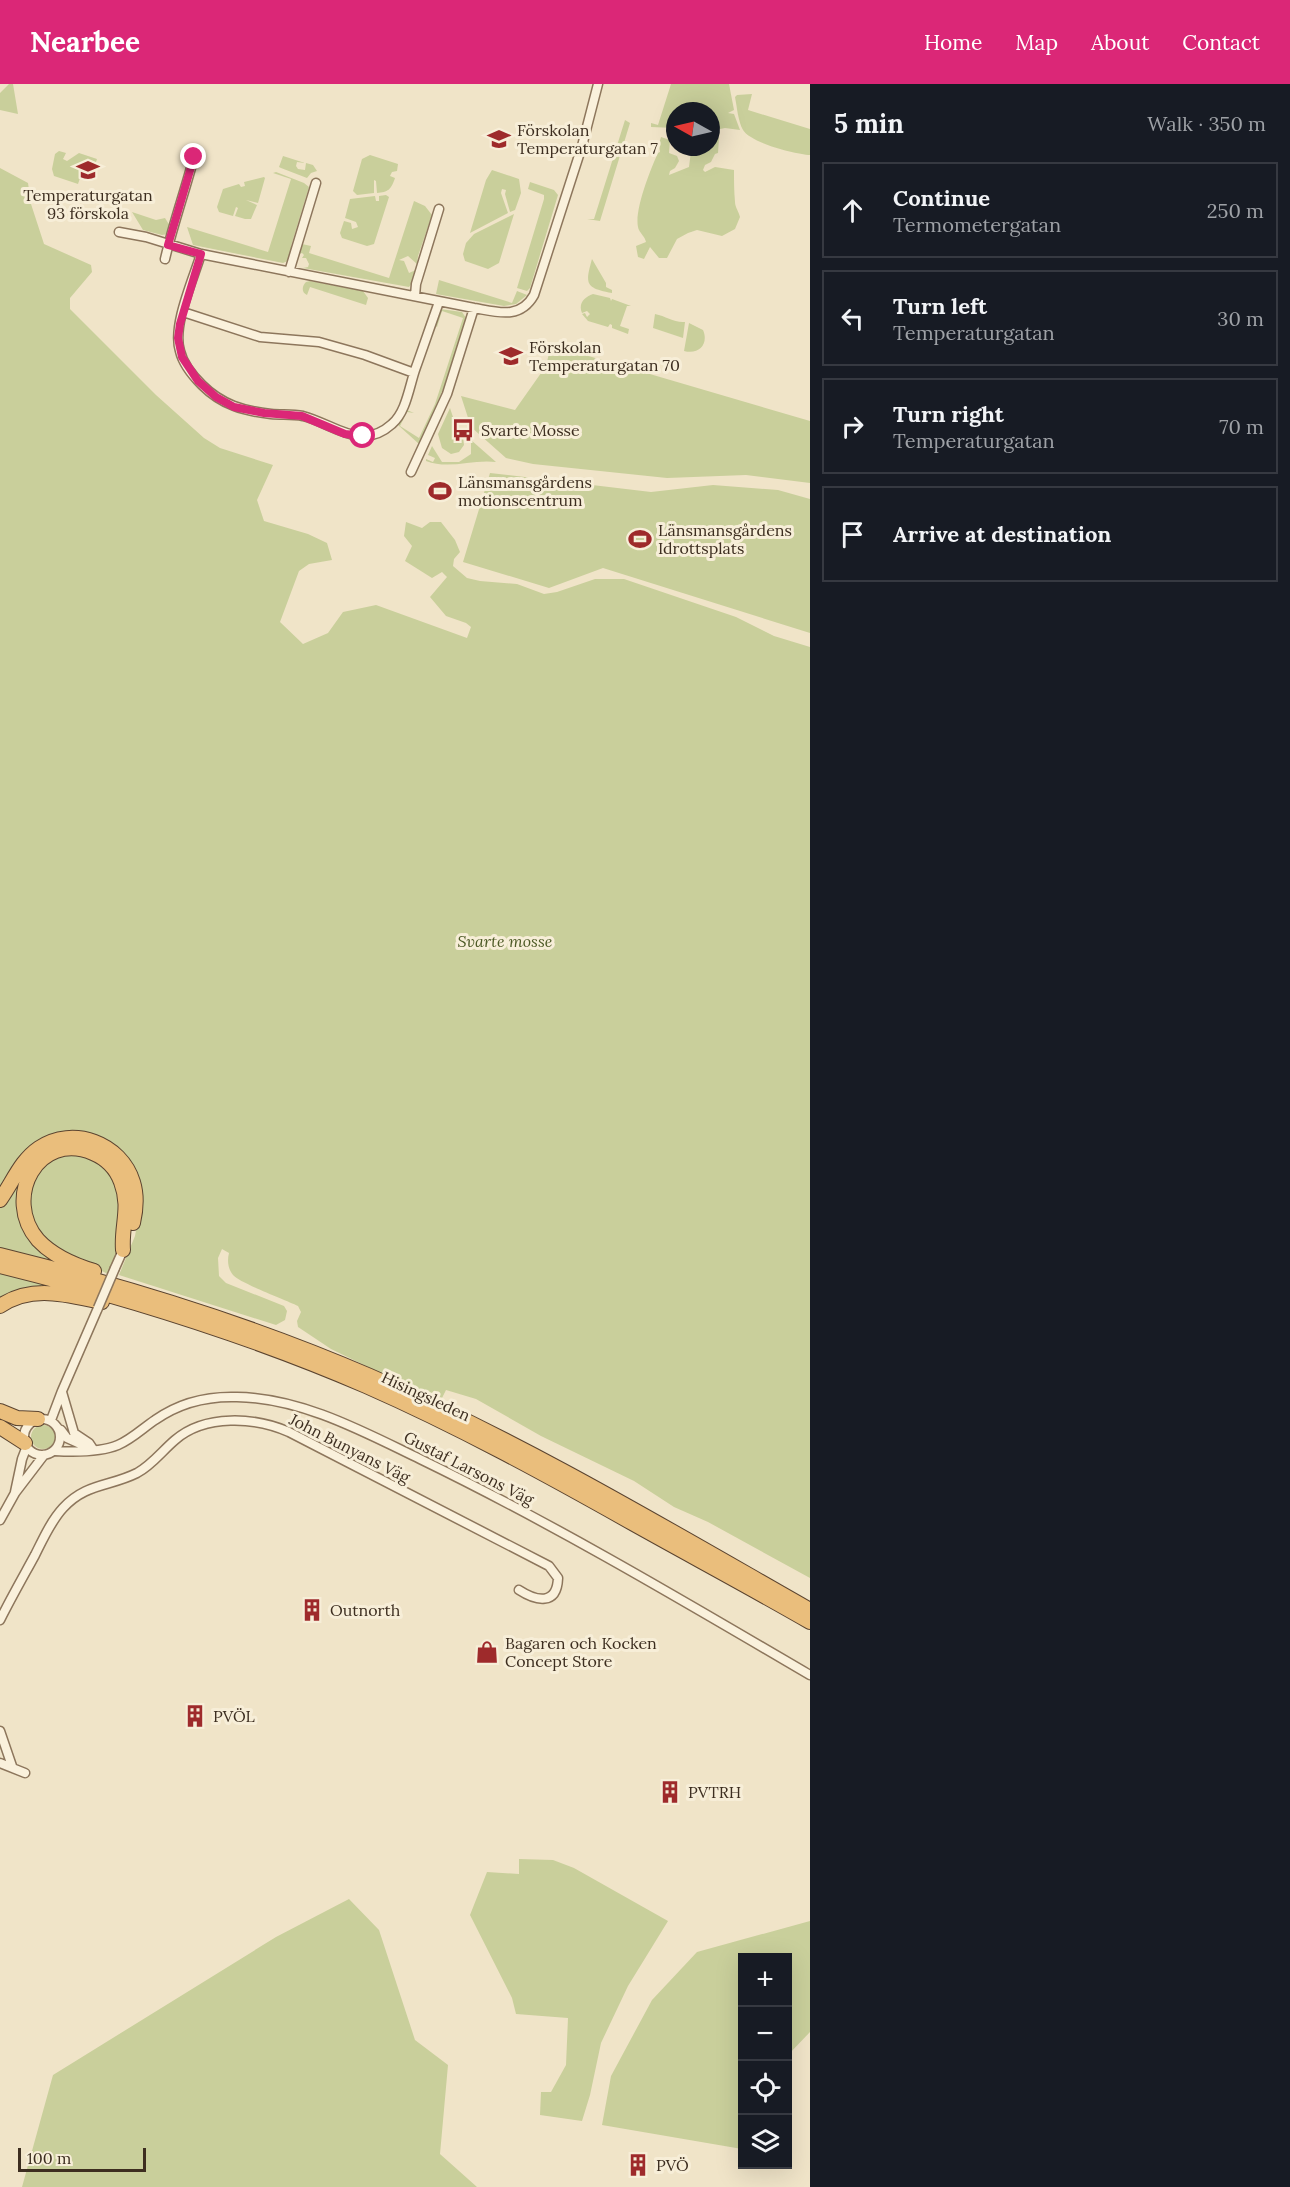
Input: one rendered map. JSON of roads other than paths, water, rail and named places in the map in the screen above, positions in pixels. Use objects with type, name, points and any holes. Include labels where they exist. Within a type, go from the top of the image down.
[{"type":"highway","points":[[0,1200],[25,1160],[40,1147],[52,1141],[69,1138],[81,1138],[99,1143],[111,1150],[122,1161],[134,1186],[133,1225],[128,1244],[123,1250]]},
{"type":"highway","points":[[123,1250],[125,1196],[118,1176],[107,1162],[94,1153],[72,1149],[49,1155],[37,1164],[27,1179],[22,1198],[27,1222],[37,1238],[48,1249],[63,1258],[90,1270],[128,1281],[141,1292]]},
{"type":"highway","name":"Hisingsleden","points":[[0,1255],[141,1292],[306,1350],[455,1415],[602,1493],[810,1610]]},
{"type":"highway","name":"Hisingsleden","points":[[0,1266],[194,1321],[336,1374],[450,1425],[560,1483],[810,1622]]},
{"type":"highway","points":[[0,1305],[19,1296],[48,1292],[125,1307],[180,1324],[194,1321]]},
{"type":"highway","points":[[0,1411],[17,1418],[45,1420]]},
{"type":"highway","points":[[0,1427],[26,1444]]},
{"type":"street","points":[[118,232],[146,237],[201,254],[439,302],[513,313],[526,306],[534,295],[582,146],[598,84]]},
{"type":"street","points":[[165,259],[194,157]]},
{"type":"street","points":[[289,272],[316,183]]},
{"type":"street","points":[[415,296],[416,284],[439,209]]},
{"type":"street","points":[[201,254],[183,312],[178,343],[182,357],[198,381],[216,397],[241,409],[302,416],[345,434],[368,435],[382,430],[397,419],[439,302]]},
{"type":"street","points":[[411,472],[447,394],[474,308]]},
{"type":"street","points":[[183,312],[260,337],[319,342],[365,355],[414,373]]},
{"type":"street","points":[[15,1493],[26,1444],[26,1428],[45,1420],[62,1391],[123,1250]]},
{"type":"street","points":[[62,1391],[70,1426],[93,1449]]},
{"type":"street","name":"Gustaf Larsons Väg","points":[[55,1451],[83,1452],[118,1445],[164,1414],[178,1407],[203,1400],[249,1397],[298,1407],[395,1447],[505,1502],[810,1675]]},
{"type":"street","points":[[45,1420],[59,1429],[67,1438],[93,1449]]},
{"type":"street","name":"John Bunyans Väg","points":[[0,1620],[53,1521],[67,1504],[89,1488],[118,1481],[136,1473],[146,1467],[180,1436],[198,1426],[216,1422],[257,1423],[271,1425],[289,1432],[549,1566],[558,1578],[554,1593],[545,1599],[535,1599],[519,1590]]},
{"type":"street","points":[[0,1520],[15,1493],[44,1455],[55,1451],[61,1440],[59,1429]]},
{"type":"street","points":[[26,1444],[32,1452],[44,1455]]},
{"type":"street","points":[[0,1731],[12,1766]]},
{"type":"street","points":[[0,1763],[26,1773]]},
{"type":"place","name":"Förskolan Temperaturgatan 7","points":[[499,139]]},
{"type":"place","name":"Temperaturgatan 93 förskola","points":[[88,170]]},
{"type":"place","name":"Förskolan Temperaturgatan 70","points":[[511,356]]},
{"type":"place","name":"Svarte Mosse","points":[[463,430]]},
{"type":"place","name":"Länsmansgårdens motionscentrum","points":[[440,491]]},
{"type":"place","name":"Länsmansgårdens Idrottsplats","points":[[640,539]]},
{"type":"place","name":"Outnorth","points":[[312,1610]]},
{"type":"place","name":"Bagaren och Kocken Concept Store","points":[[487,1652]]},
{"type":"place","name":"PVÖL","points":[[195,1716]]},
{"type":"place","name":"PVTRH","points":[[670,1792]]},
{"type":"place","name":"PVÖ","points":[[638,2165]]},
{"type":"park label","name":"Svarte mosse","points":[[505,941]]}]
